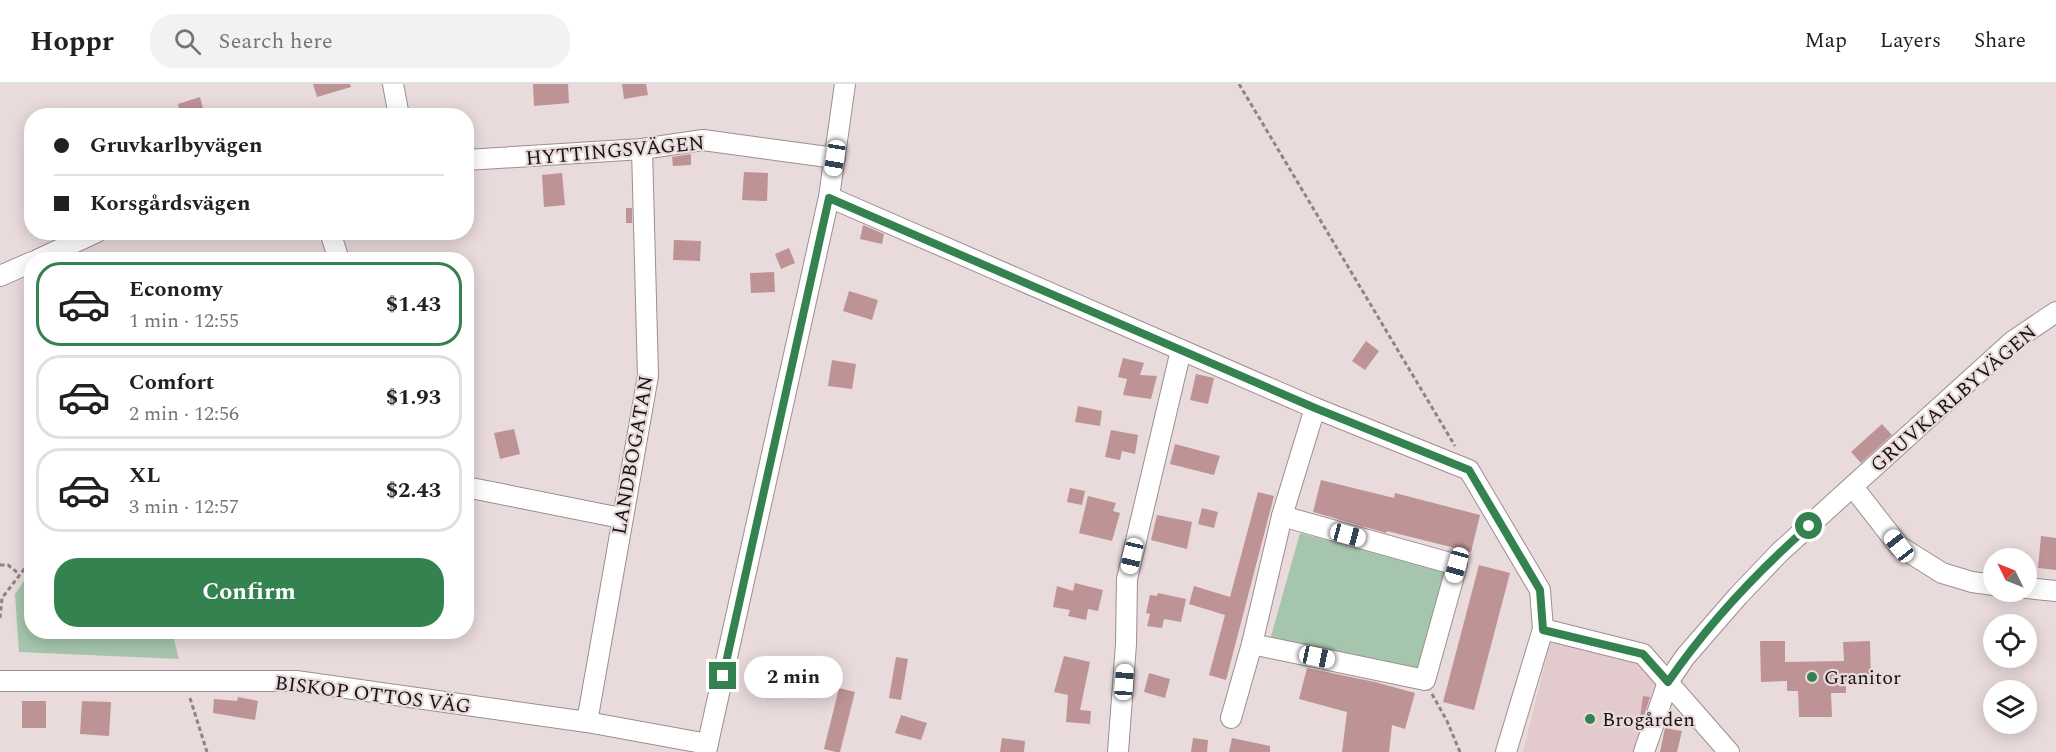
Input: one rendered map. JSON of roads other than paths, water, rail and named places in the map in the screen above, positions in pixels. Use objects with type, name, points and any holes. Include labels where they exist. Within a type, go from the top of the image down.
[{"type":"street","points":[[393,84],[398,108]]},
{"type":"street","points":[[707,748],[829,198],[845,84]]},
{"type":"street","name":"HYTTINGSVÄGEN","points":[[474,160],[642,149],[703,140],[835,158]]},
{"type":"street","name":"LANDBOGATAN","points":[[587,722],[621,518],[648,376],[642,149]]},
{"type":"street","points":[[829,198],[1315,408],[1469,470],[1540,590],[1543,630],[1506,752]]},
{"type":"street","points":[[54,252],[80,240]]},
{"type":"street","points":[[0,276],[24,266]]},
{"type":"street","name":"GRUVKARLBYVÄGEN","points":[[1644,752],[1668,682],[1685,657],[1738,596],[1780,552],[2013,341],[2056,312]]},
{"type":"street","points":[[1118,752],[1126,644],[1127,579],[1181,350]]},
{"type":"street","points":[[1231,718],[1252,644],[1282,516],[1315,408]]},
{"type":"street","name":"GRUVKARLBYVÄGEN","points":[[1853,487],[1899,546],[1942,573],[1983,584]]},
{"type":"street","points":[[474,490],[621,518]]},
{"type":"street","points":[[1252,644],[1425,680],[1457,565],[1282,516]]},
{"type":"street","points":[[2037,589],[2056,591]]},
{"type":"street","points":[[1543,630],[1643,654],[1730,752]]},
{"type":"street","name":"BISKOP OTTOS VÄG","points":[[0,681],[184,679],[296,681],[587,722],[707,748]]},
{"type":"place","name":"Granitor","points":[[1812,677]]},
{"type":"place","name":"Brogården","points":[[1590,719]]}]
